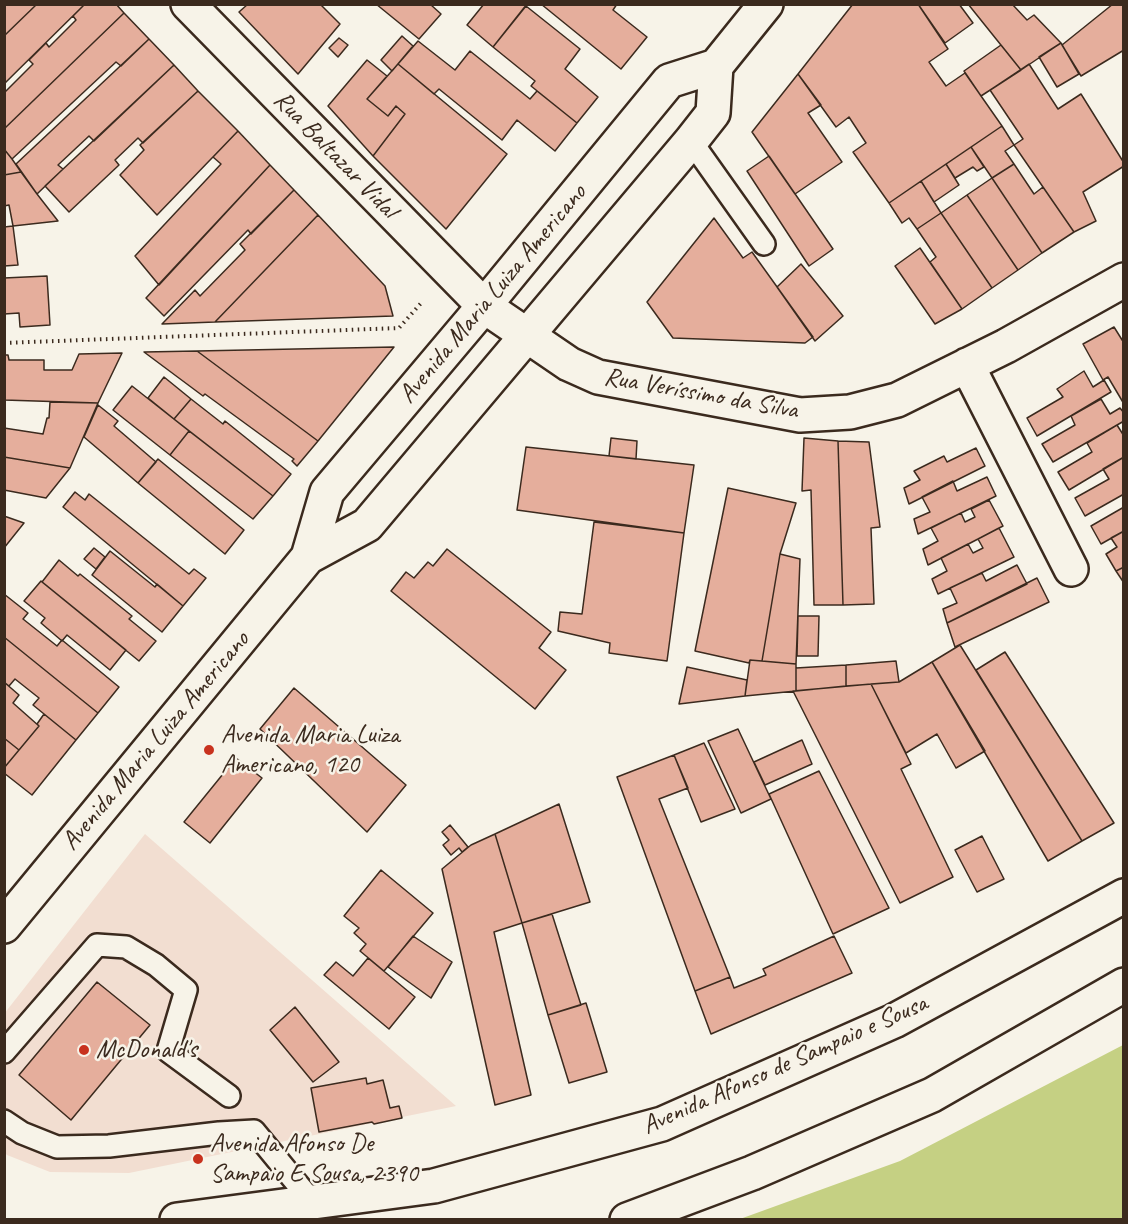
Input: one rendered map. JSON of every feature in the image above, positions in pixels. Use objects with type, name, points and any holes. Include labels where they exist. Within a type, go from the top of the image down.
[{"type":"main road","name":"Rua Baltazar Vidal","points":[[188,4],[484,306]]},
{"type":"main road","points":[[716,66],[766,4]]},
{"type":"main road","name":"Avenida Maria Luiza Americano","points":[[4,926],[308,556],[327,492],[669,81],[716,66],[713,113],[691,141],[367,525],[308,556]]},
{"type":"main road","name":"Rua Veríssimo da Silva","points":[[484,306],[569,364],[597,377],[800,415],[850,412],[897,400],[1006,346],[1124,280]]},
{"type":"main road","points":[[967,365],[1071,569]]},
{"type":"main road","name":"Avenida Afonso de Sampaio e Sousa","points":[[177,1220],[434,1186],[662,1124],[894,1021],[1124,896]]},
{"type":"main road","points":[[627,1220],[752,1173],[932,1095],[1124,985]]},
{"type":"lane","points":[[691,141],[764,244]]},
{"type":"lane","points":[[4,1052],[97,945],[126,947],[156,965],[186,990],[168,1051],[229,1096]]},
{"type":"lane","points":[[4,1120],[22,1133],[57,1147],[108,1146],[254,1131],[313,1203]]},
{"type":"path","points":[[4,343],[399,328],[450,272]]},
{"type":"shaded area","points":[[145,834],[456,1106],[129,1173],[50,1172],[7,1155],[5,1153],[4,1014]]},
{"type":"green space","points":[[1123,1045],[1123,1219],[740,1219],[900,1161]]},
{"type":"building","points":[[4,4],[37,4],[4,36]]},
{"type":"building","points":[[37,4],[85,4],[4,84],[4,36]]},
{"type":"building","points":[[85,4],[116,4],[124,13],[4,129],[4,93],[33,64],[29,60],[46,43],[49,47],[76,20],[73,16]]},
{"type":"building","points":[[248,4],[320,4],[340,24],[298,74],[239,12]]},
{"type":"building","points":[[376,4],[430,4],[441,14],[419,39]]},
{"type":"building","points":[[484,4],[527,4],[493,47],[467,25]]},
{"type":"building","points":[[541,4],[617,4],[613,10],[647,37],[621,69]]},
{"type":"building","points":[[853,4],[918,4],[948,49],[929,62],[946,86],[965,73],[1002,126],[889,203],[853,152],[866,143],[849,117],[836,127],[798,74]]},
{"type":"building","points":[[918,4],[959,4],[973,23],[945,43]]},
{"type":"building","points":[[968,4],[1012,4],[1027,20],[1034,15],[1061,43],[1021,70]]},
{"type":"building","points":[[1113,4],[1124,4],[1124,50],[1081,76],[1062,45]]},
{"type":"building","points":[[526,6],[580,49],[565,69],[598,97],[577,123],[531,86],[535,81],[493,47]]},
{"type":"building","points":[[124,13],[149,39],[121,66],[116,62],[12,159],[4,149],[4,129]]},
{"type":"building","points":[[402,36],[413,46],[392,71],[381,60]]},
{"type":"building","points":[[339,38],[348,45],[338,57],[329,48]]},
{"type":"building","points":[[149,39],[174,65],[94,141],[89,136],[58,165],[63,169],[37,194],[16,164]]},
{"type":"building","points":[[418,41],[455,70],[470,51],[530,99],[537,91],[577,123],[555,151],[517,120],[502,140],[439,89],[434,94],[398,64]]},
{"type":"building","points":[[1061,43],[1079,74],[1057,87],[1039,57]]},
{"type":"building","points":[[1001,45],[1021,70],[981,96],[964,71]]},
{"type":"building","points":[[367,60],[387,76],[367,99],[388,116],[396,106],[405,114],[373,156],[328,106]]},
{"type":"building","points":[[398,64],[507,154],[446,229],[373,156],[405,114],[396,106],[388,116],[367,99]]},
{"type":"building","points":[[1029,64],[1058,109],[1081,94],[1124,163],[1124,166],[1083,192],[1096,221],[1074,232],[1014,145],[1023,139],[990,90]]},
{"type":"building","points":[[174,65],[198,91],[143,143],[138,138],[115,160],[119,165],[69,212],[45,186]]},
{"type":"building","points":[[798,74],[821,105],[808,113],[842,162],[795,194],[752,132]]},
{"type":"building","points":[[198,91],[238,131],[157,215],[120,175],[144,150],[140,145]]},
{"type":"building","points":[[1002,126],[1014,145],[1005,151],[1014,164],[992,178],[971,147]]},
{"type":"building","points":[[238,131],[270,165],[159,285],[135,256],[221,164],[213,157]]},
{"type":"building","points":[[971,147],[984,167],[977,171],[973,167],[955,178],[946,164]]},
{"type":"building","points":[[4,149],[12,159],[21,172],[4,175]]},
{"type":"building","points":[[769,156],[833,249],[809,266],[747,171]]},
{"type":"building","points":[[946,164],[959,185],[934,202],[921,181]]},
{"type":"building","points":[[1014,164],[1034,194],[1043,187],[1074,232],[1042,253],[992,178]]},
{"type":"building","points":[[270,165],[294,190],[251,234],[248,230],[164,316],[146,298]]},
{"type":"building","points":[[21,172],[58,221],[13,226],[9,205],[4,206],[4,175]]},
{"type":"building","points":[[992,178],[1042,253],[1018,270],[967,195]]},
{"type":"building","points":[[921,181],[941,213],[917,229],[909,218],[902,223],[889,203]]},
{"type":"building","points":[[294,190],[318,215],[215,322],[162,324],[195,290],[200,296],[245,250],[240,244]]},
{"type":"building","points":[[967,195],[1018,270],[992,288],[941,213]]},
{"type":"building","points":[[941,213],[992,288],[962,309],[930,262],[936,257],[917,229]]},
{"type":"building","points":[[318,215],[385,286],[393,316],[215,322]]},
{"type":"building","points":[[714,218],[743,258],[752,252],[813,337],[805,343],[673,338],[647,302]]},
{"type":"building","points":[[13,226],[18,265],[4,266],[4,227]]},
{"type":"building","points":[[920,248],[962,309],[935,324],[895,266]]},
{"type":"building","points":[[801,264],[843,316],[815,341],[777,287]]},
{"type":"building","points":[[47,276],[50,325],[20,327],[19,313],[4,314],[4,278]]},
{"type":"building","points":[[1114,327],[1124,343],[1124,404],[1108,377],[1103,380],[1083,344]]},
{"type":"building","points":[[394,347],[318,441],[197,351]]},
{"type":"building","points":[[197,351],[318,441],[297,466],[292,461],[294,459],[144,352]]},
{"type":"building","points":[[122,353],[98,403],[4,400],[4,355],[8,355],[9,360],[44,360],[44,370],[72,370],[79,354]]},
{"type":"building","points":[[1084,371],[1093,387],[1104,380],[1111,392],[1037,436],[1027,418],[1063,397],[1057,389]]},
{"type":"building","points":[[164,377],[191,399],[174,419],[148,398]]},
{"type":"building","points":[[132,386],[189,431],[170,455],[113,410]]},
{"type":"building","points":[[191,399],[223,424],[225,421],[291,474],[273,496],[174,419]]},
{"type":"building","points":[[1101,399],[1110,414],[1120,408],[1124,413],[1124,421],[1053,462],[1042,444],[1075,425],[1071,416]]},
{"type":"building","points":[[50,402],[98,403],[70,468],[4,457],[4,428],[43,434],[47,418],[49,418]]},
{"type":"building","points":[[98,405],[118,421],[114,426],[156,462],[138,483],[84,437]]},
{"type":"building","points":[[1117,425],[1124,436],[1124,457],[1069,490],[1058,472],[1092,452],[1087,443]]},
{"type":"building","points":[[189,431],[273,496],[253,519],[170,455]]},
{"type":"building","points":[[611,438],[637,441],[636,459],[609,456]]},
{"type":"building","points":[[804,438],[838,441],[843,605],[814,605],[811,490],[802,491]]},
{"type":"building","points":[[838,441],[869,442],[880,527],[871,528],[874,604],[843,605]]},
{"type":"building","points":[[526,447],[694,465],[684,533],[517,510]]},
{"type":"building","points":[[976,448],[985,466],[909,504],[904,488],[920,480],[914,471],[944,456],[947,462]]},
{"type":"building","points":[[4,457],[70,468],[46,498],[4,490]]},
{"type":"building","points":[[1124,457],[1124,494],[1085,516],[1075,498],[1109,479],[1103,469]]},
{"type":"building","points":[[158,459],[244,530],[225,554],[138,483]]},
{"type":"building","points":[[987,477],[996,496],[918,534],[914,519],[930,512],[922,497],[953,481],[957,491]]},
{"type":"building","points":[[728,488],[796,503],[780,554],[762,661],[750,660],[749,663],[695,651]]},
{"type":"building","points":[[75,492],[85,500],[89,494],[189,574],[194,569],[206,578],[183,606],[63,507]]},
{"type":"building","points":[[989,500],[1003,526],[928,565],[923,549],[938,541],[931,528],[961,513],[965,522],[975,517],[971,509]]},
{"type":"building","points":[[1124,507],[1124,531],[1101,544],[1091,526]]},
{"type":"building","points":[[4,516],[24,523],[4,548]]},
{"type":"building","points":[[594,522],[684,533],[667,661],[609,653],[610,643],[558,631],[560,612],[582,614]]},
{"type":"building","points":[[999,528],[1014,557],[938,594],[932,579],[947,571],[941,558],[968,544],[973,553],[983,548],[978,539]]},
{"type":"building","points":[[1124,531],[1124,567],[1116,571],[1106,554],[1117,547],[1111,538]]},
{"type":"building","points":[[94,548],[105,557],[96,569],[84,559]]},
{"type":"building","points":[[447,549],[551,632],[539,648],[566,670],[535,709],[391,591],[406,572],[414,578],[428,562],[433,566]]},
{"type":"building","points":[[110,551],[155,587],[157,584],[183,606],[162,632],[92,575]]},
{"type":"building","points":[[780,554],[800,559],[796,664],[762,661]]},
{"type":"building","points":[[59,560],[132,616],[129,619],[156,641],[139,661],[42,582]]},
{"type":"building","points":[[1017,565],[1027,584],[947,623],[943,609],[957,603],[950,588],[982,573],[986,581]]},
{"type":"building","points":[[1124,567],[1124,583],[1116,571]]},
{"type":"building","points":[[1037,578],[1049,602],[955,647],[947,623]]},
{"type":"building","points":[[41,581],[126,650],[110,670],[67,635],[62,641],[41,623],[45,618],[24,601]]},
{"type":"building","points":[[4,594],[28,613],[23,619],[57,646],[62,640],[119,687],[98,713],[4,637]]},
{"type":"building","points":[[798,616],[819,616],[818,656],[797,656]]},
{"type":"building","points":[[4,637],[98,713],[76,740],[33,705],[39,698],[15,679],[9,686],[4,682]]},
{"type":"building","points":[[960,645],[1082,841],[1048,861],[932,662]]},
{"type":"building","points":[[1005,652],[1114,823],[1082,841],[976,670]]},
{"type":"building","points":[[750,660],[796,664],[796,691],[745,696]]},
{"type":"building","points":[[896,661],[899,682],[846,686],[846,665]]},
{"type":"building","points":[[932,662],[985,751],[956,768],[937,734],[906,753],[871,684],[899,682]]},
{"type":"building","points":[[846,665],[846,686],[796,691],[796,668]]},
{"type":"building","points":[[687,667],[747,680],[745,696],[679,704]]},
{"type":"building","points":[[4,682],[19,695],[13,703],[39,726],[19,750],[4,738]]},
{"type":"building","points":[[871,684],[911,764],[901,769],[953,877],[900,903],[793,691]]},
{"type":"building","points":[[294,688],[406,785],[367,832],[260,729]]},
{"type":"building","points":[[44,714],[76,740],[32,795],[4,773],[4,768],[39,726],[37,724]]},
{"type":"building","points":[[738,729],[771,799],[741,813],[708,741]]},
{"type":"building","points":[[4,738],[19,750],[4,768]]},
{"type":"building","points":[[802,740],[812,764],[765,785],[754,762]]},
{"type":"building","points":[[704,743],[735,809],[701,822],[674,755]]},
{"type":"building","points":[[674,755],[688,788],[659,799],[730,977],[695,991],[617,777]]},
{"type":"building","points":[[236,758],[262,778],[210,843],[184,822]]},
{"type":"building","points":[[819,771],[889,908],[833,934],[769,794]]},
{"type":"building","points":[[559,804],[590,902],[522,923],[495,834]]},
{"type":"building","points":[[450,825],[468,847],[462,852],[459,848],[451,855],[443,845],[449,840],[442,832]]},
{"type":"building","points":[[495,834],[522,923],[494,932],[531,1095],[495,1105],[442,869],[471,845]]},
{"type":"building","points":[[982,836],[1004,879],[977,892],[955,850]]},
{"type":"building","points":[[381,870],[433,913],[384,971],[360,951],[366,944],[354,933],[359,928],[344,916]]},
{"type":"building","points":[[552,914],[581,1005],[548,1015],[522,923]]},
{"type":"building","points":[[413,936],[452,962],[431,998],[388,967]]},
{"type":"building","points":[[834,936],[852,973],[711,1034],[695,991],[730,977],[734,988],[766,975],[763,969]]},
{"type":"building","points":[[368,958],[415,997],[389,1029],[324,975],[336,962],[353,976]]},
{"type":"building","name":"McDonald's","points":[[97,982],[150,1025],[71,1120],[19,1075]]},
{"type":"building","points":[[586,1003],[607,1072],[569,1083],[548,1015]]},
{"type":"building","points":[[295,1007],[339,1062],[313,1082],[270,1030]]},
{"type":"building","points":[[366,1078],[367,1084],[383,1080],[390,1108],[399,1106],[402,1118],[319,1132],[311,1088]]},
{"type":"place","name":"Avenida Maria Luiza Americano, 120","points":[[209,750]]},
{"type":"place","name":"McDonald's","points":[[84,1050]]},
{"type":"place","name":"Avenida Afonso De Sampaio E Sousa, 2390","points":[[198,1159]]}]
